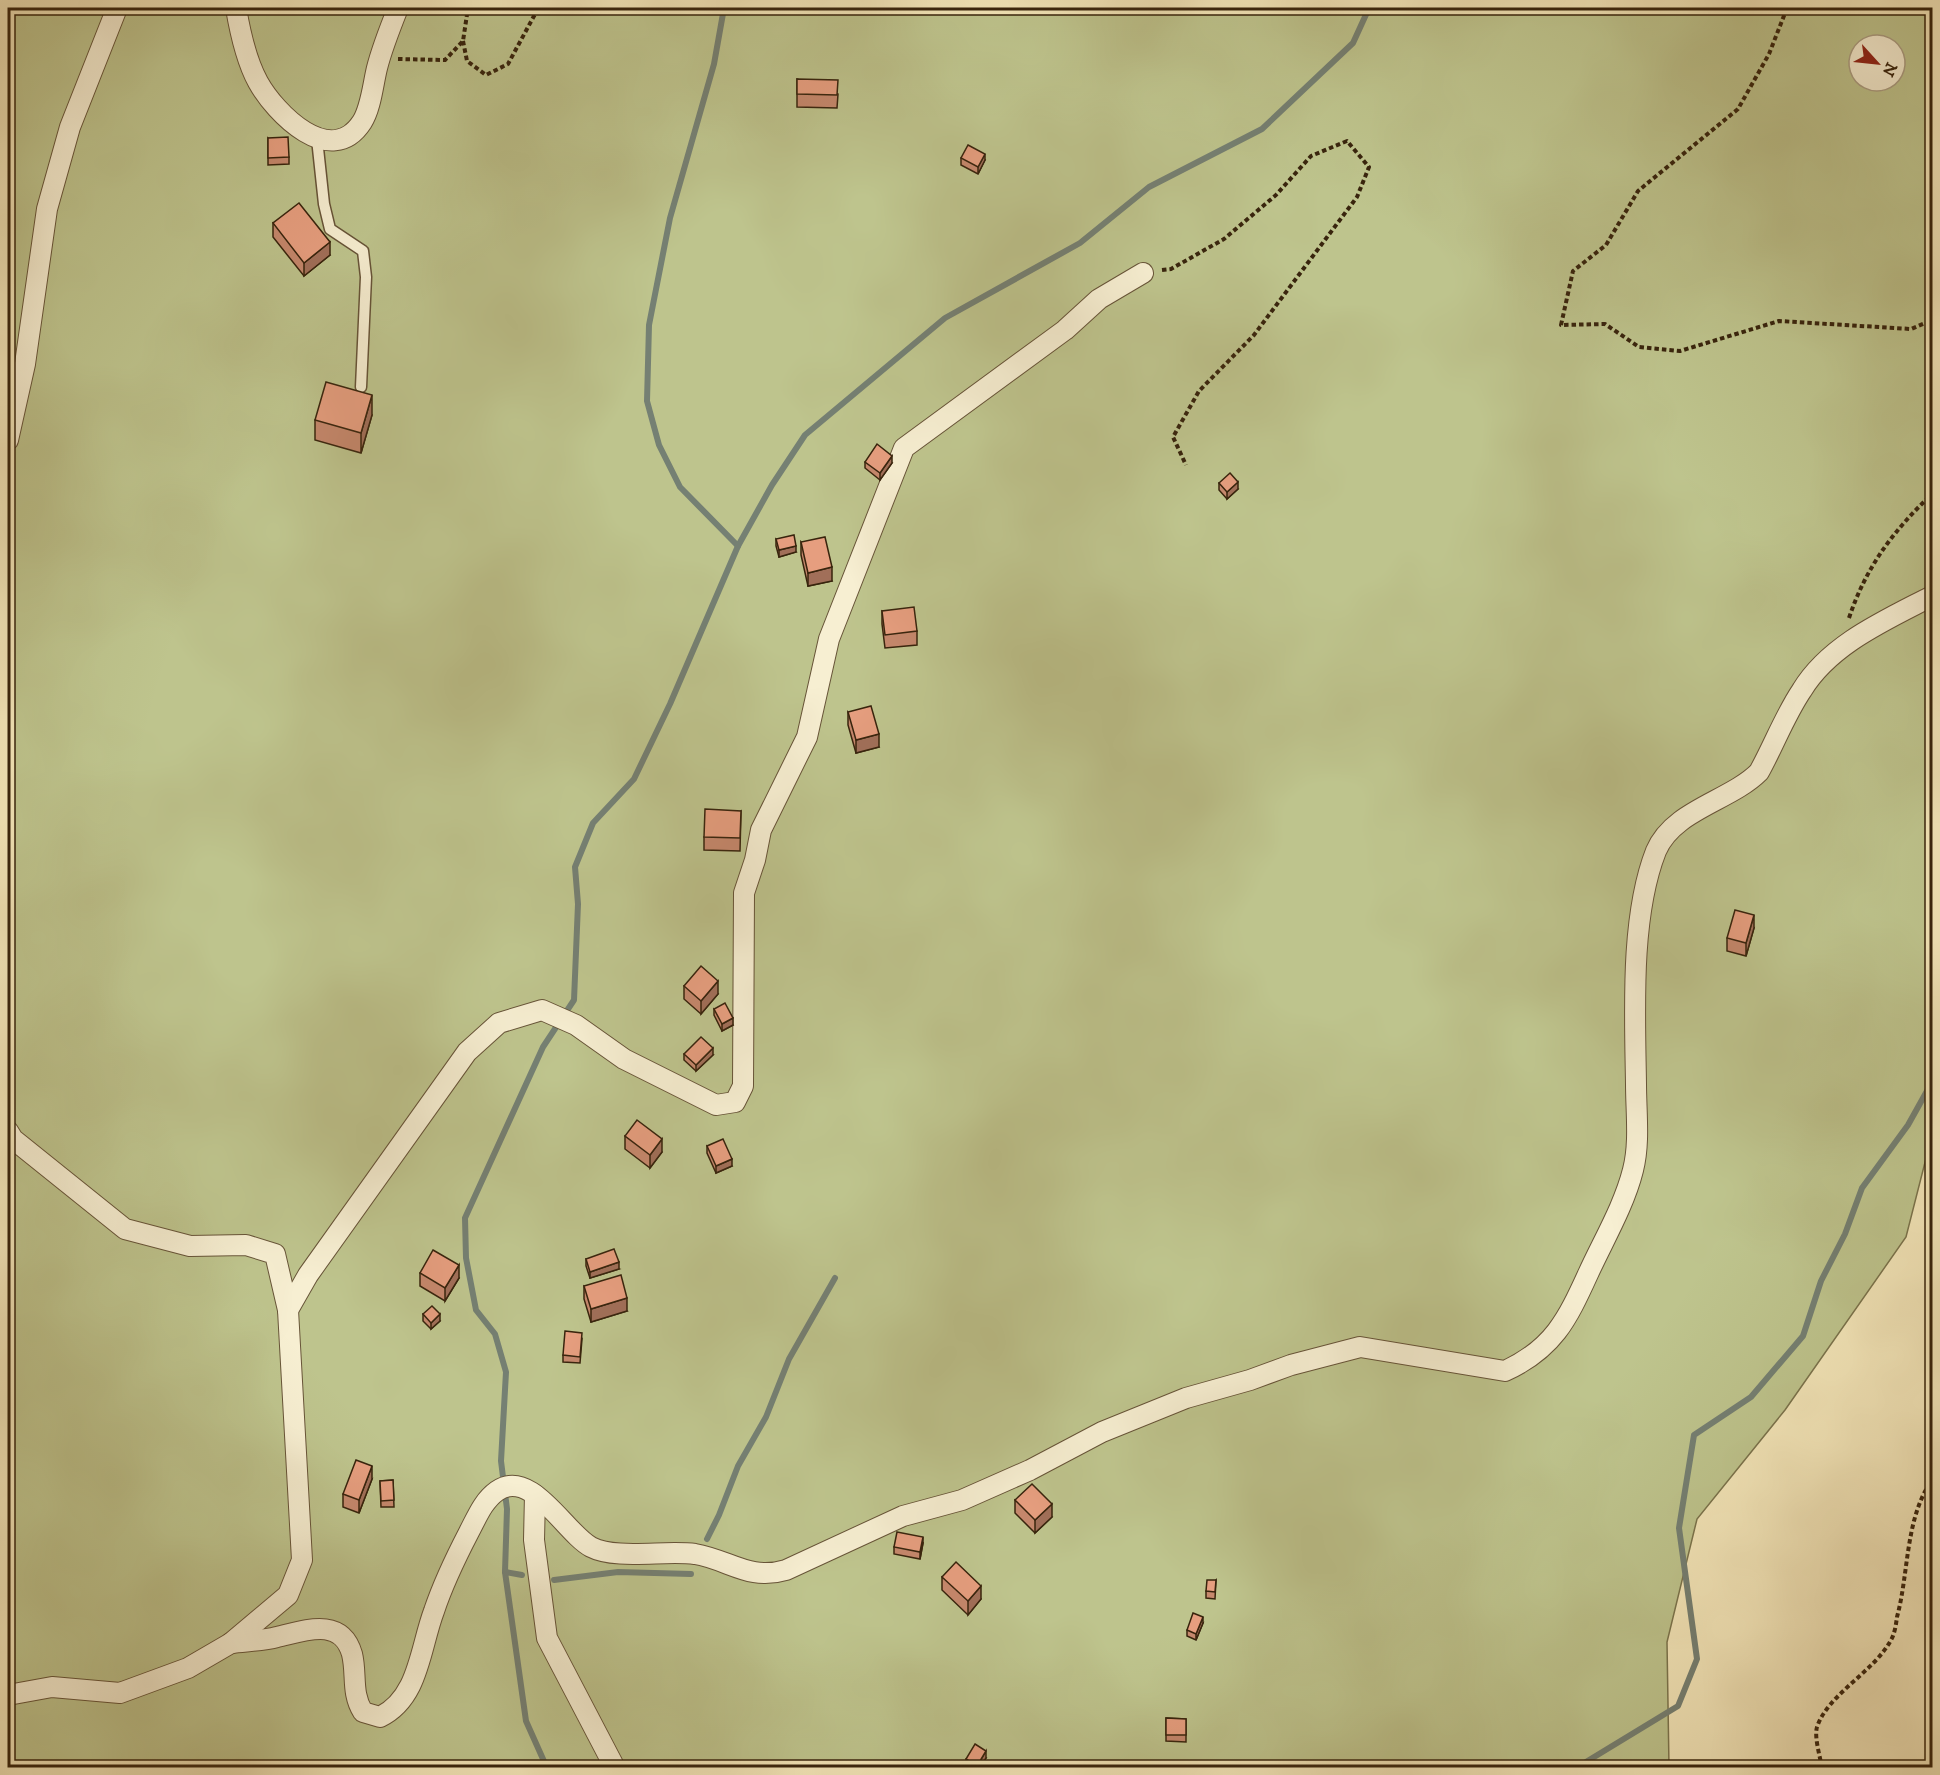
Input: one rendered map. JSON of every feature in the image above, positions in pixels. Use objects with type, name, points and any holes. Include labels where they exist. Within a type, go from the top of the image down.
[{"type":"street","points":[[8,440],[25,364],[47,209],[70,126],[117,8]]},
{"type":"street","points":[[236,8],[245,48],[259,84],[301,131],[317,139],[345,136],[362,122],[380,58],[398,8]]},
{"type":"street","points":[[288,1310],[308,1275],[467,1052],[499,1023],[542,1010],[576,1025],[624,1059],[716,1105],[735,1102],[743,1086],[744,893],[755,860],[761,830],[807,737],[829,639],[904,448],[1065,330],[1099,299],[1143,273]]},
{"type":"street","points":[[231,1643],[275,1638],[323,1627],[337,1633],[347,1642],[352,1655],[357,1704],[363,1712],[380,1717],[398,1706],[412,1684],[434,1611],[483,1505],[502,1488],[516,1485],[529,1489],[584,1543],[607,1553],[695,1554],[752,1573],[769,1575],[786,1570],[903,1516],[962,1500],[1030,1470],[1102,1432],[1175,1402],[1250,1380],[1291,1365],[1360,1347],[1505,1371],[1527,1361],[1546,1346],[1564,1322],[1633,1170],[1637,1124],[1634,1012],[1636,960],[1641,920],[1657,849],[1667,832],[1750,781],[1759,772],[1801,691],[1828,657],[1892,617],[1932,596]]},
{"type":"street","points":[[8,1131],[13,1139],[125,1229],[190,1246],[246,1245],[275,1254],[288,1310],[302,1560],[288,1595],[231,1643],[188,1668],[120,1693],[52,1687],[8,1695]]},
{"type":"street","points":[[535,1495],[534,1540],[547,1638],[615,1767]]},
{"type":"lane","points":[[317,139],[324,204],[330,229],[363,251],[366,277],[361,387]]},
{"type":"path","points":[[468,8],[463,41],[467,61],[486,75],[508,64],[534,16],[543,8]]},
{"type":"path","points":[[1787,8],[1770,54],[1738,109],[1638,190],[1606,244],[1573,271],[1561,325],[1605,324],[1639,347],[1680,351],[1779,321],[1911,329],[1932,320]]},
{"type":"path","points":[[1817,8],[1821,11],[1837,8]]},
{"type":"path","points":[[380,58],[445,60],[463,41]]},
{"type":"path","points":[[1143,273],[1171,269],[1224,239],[1276,195],[1311,156],[1347,141],[1369,167],[1357,197],[1304,270],[1254,335],[1199,391],[1173,437],[1186,465]]},
{"type":"path","points":[[1842,648],[1846,625],[1859,587],[1873,561],[1891,536],[1932,494]]},
{"type":"path","points":[[1822,1767],[1816,1728],[1831,1703],[1867,1672],[1892,1639],[1900,1607],[1913,1528],[1932,1480]]},
{"type":"green space","points":[[8,8],[1932,8],[1932,1135],[1906,1237],[1785,1410],[1697,1519],[1667,1642],[1669,1767],[8,1768]]},
{"type":"building","points":[[797,79],[838,80],[837,95],[797,94]]},
{"type":"building","points":[[288,137],[289,157],[268,158],[268,138]]},
{"type":"building","points":[[968,145],[985,154],[978,167],[961,158]]},
{"type":"building","points":[[299,203],[330,242],[304,263],[273,223]]},
{"type":"building","points":[[326,382],[372,395],[361,433],[315,420]]},
{"type":"building","points":[[877,444],[892,456],[880,473],[865,462]]},
{"type":"building","points":[[1230,473],[1238,482],[1227,492],[1219,483]]},
{"type":"building","points":[[794,535],[796,546],[779,550],[776,539]]},
{"type":"building","points":[[825,537],[832,567],[808,573],[801,542]]},
{"type":"building","points":[[914,607],[917,631],[885,635],[882,611]]},
{"type":"building","points":[[871,706],[879,734],[856,740],[848,712]]},
{"type":"building","points":[[705,809],[741,811],[740,838],[704,837]]},
{"type":"building","points":[[1735,910],[1754,915],[1746,943],[1727,938]]},
{"type":"building","points":[[701,966],[718,981],[701,1001],[684,986]]},
{"type":"building","points":[[725,1003],[733,1018],[722,1024],[714,1009]]},
{"type":"building","points":[[701,1037],[713,1048],[696,1065],[684,1054]]},
{"type":"building","points":[[637,1120],[662,1139],[650,1155],[625,1136]]},
{"type":"building","points":[[723,1139],[732,1159],[716,1166],[707,1146]]},
{"type":"building","points":[[614,1249],[619,1262],[590,1272],[586,1259]]},
{"type":"building","points":[[433,1250],[459,1265],[445,1288],[420,1273]]},
{"type":"building","points":[[621,1275],[627,1298],[591,1309],[584,1286]]},
{"type":"building","points":[[432,1306],[440,1314],[431,1323],[423,1314]]},
{"type":"building","points":[[565,1331],[582,1333],[580,1357],[563,1355]]},
{"type":"building","points":[[356,1460],[372,1466],[359,1500],[343,1494]]},
{"type":"building","points":[[393,1480],[394,1500],[381,1501],[380,1481]]},
{"type":"building","points":[[1032,1484],[1052,1504],[1035,1520],[1015,1500]]},
{"type":"building","points":[[897,1532],[923,1537],[920,1552],[894,1547]]},
{"type":"building","points":[[956,1562],[981,1586],[968,1601],[942,1577]]},
{"type":"building","points":[[1207,1580],[1216,1580],[1215,1592],[1206,1591]]},
{"type":"building","points":[[1193,1613],[1203,1617],[1196,1634],[1187,1630]]},
{"type":"building","points":[[1166,1718],[1186,1719],[1186,1735],[1166,1735]]},
{"type":"building","points":[[975,1744],[986,1751],[977,1766],[966,1759]]},
{"type":"waterway","points":[[724,8],[714,64],[670,218],[649,325],[647,401],[659,445],[680,487],[738,546]]},
{"type":"waterway","points":[[547,1768],[526,1721],[505,1572],[507,1509],[501,1461],[506,1372],[495,1334],[476,1310],[466,1258],[465,1218],[543,1047],[574,1000],[578,904],[575,867],[593,823],[634,779],[670,704],[738,546],[772,485],[805,435],[945,318],[1080,243],[1149,187],[1262,129],[1353,43],[1369,8]]},
{"type":"waterway","points":[[1576,1768],[1678,1706],[1697,1659],[1679,1528],[1694,1435],[1751,1397],[1803,1336],[1821,1281],[1845,1234],[1862,1188],[1908,1125],[1932,1082]]},
{"type":"waterway","points":[[707,1539],[738,1466],[766,1417],[789,1359],[835,1278]]},
{"type":"waterway","points":[[505,1572],[522,1575]]},
{"type":"waterway","points":[[554,1580],[618,1572],[691,1574]]}]
